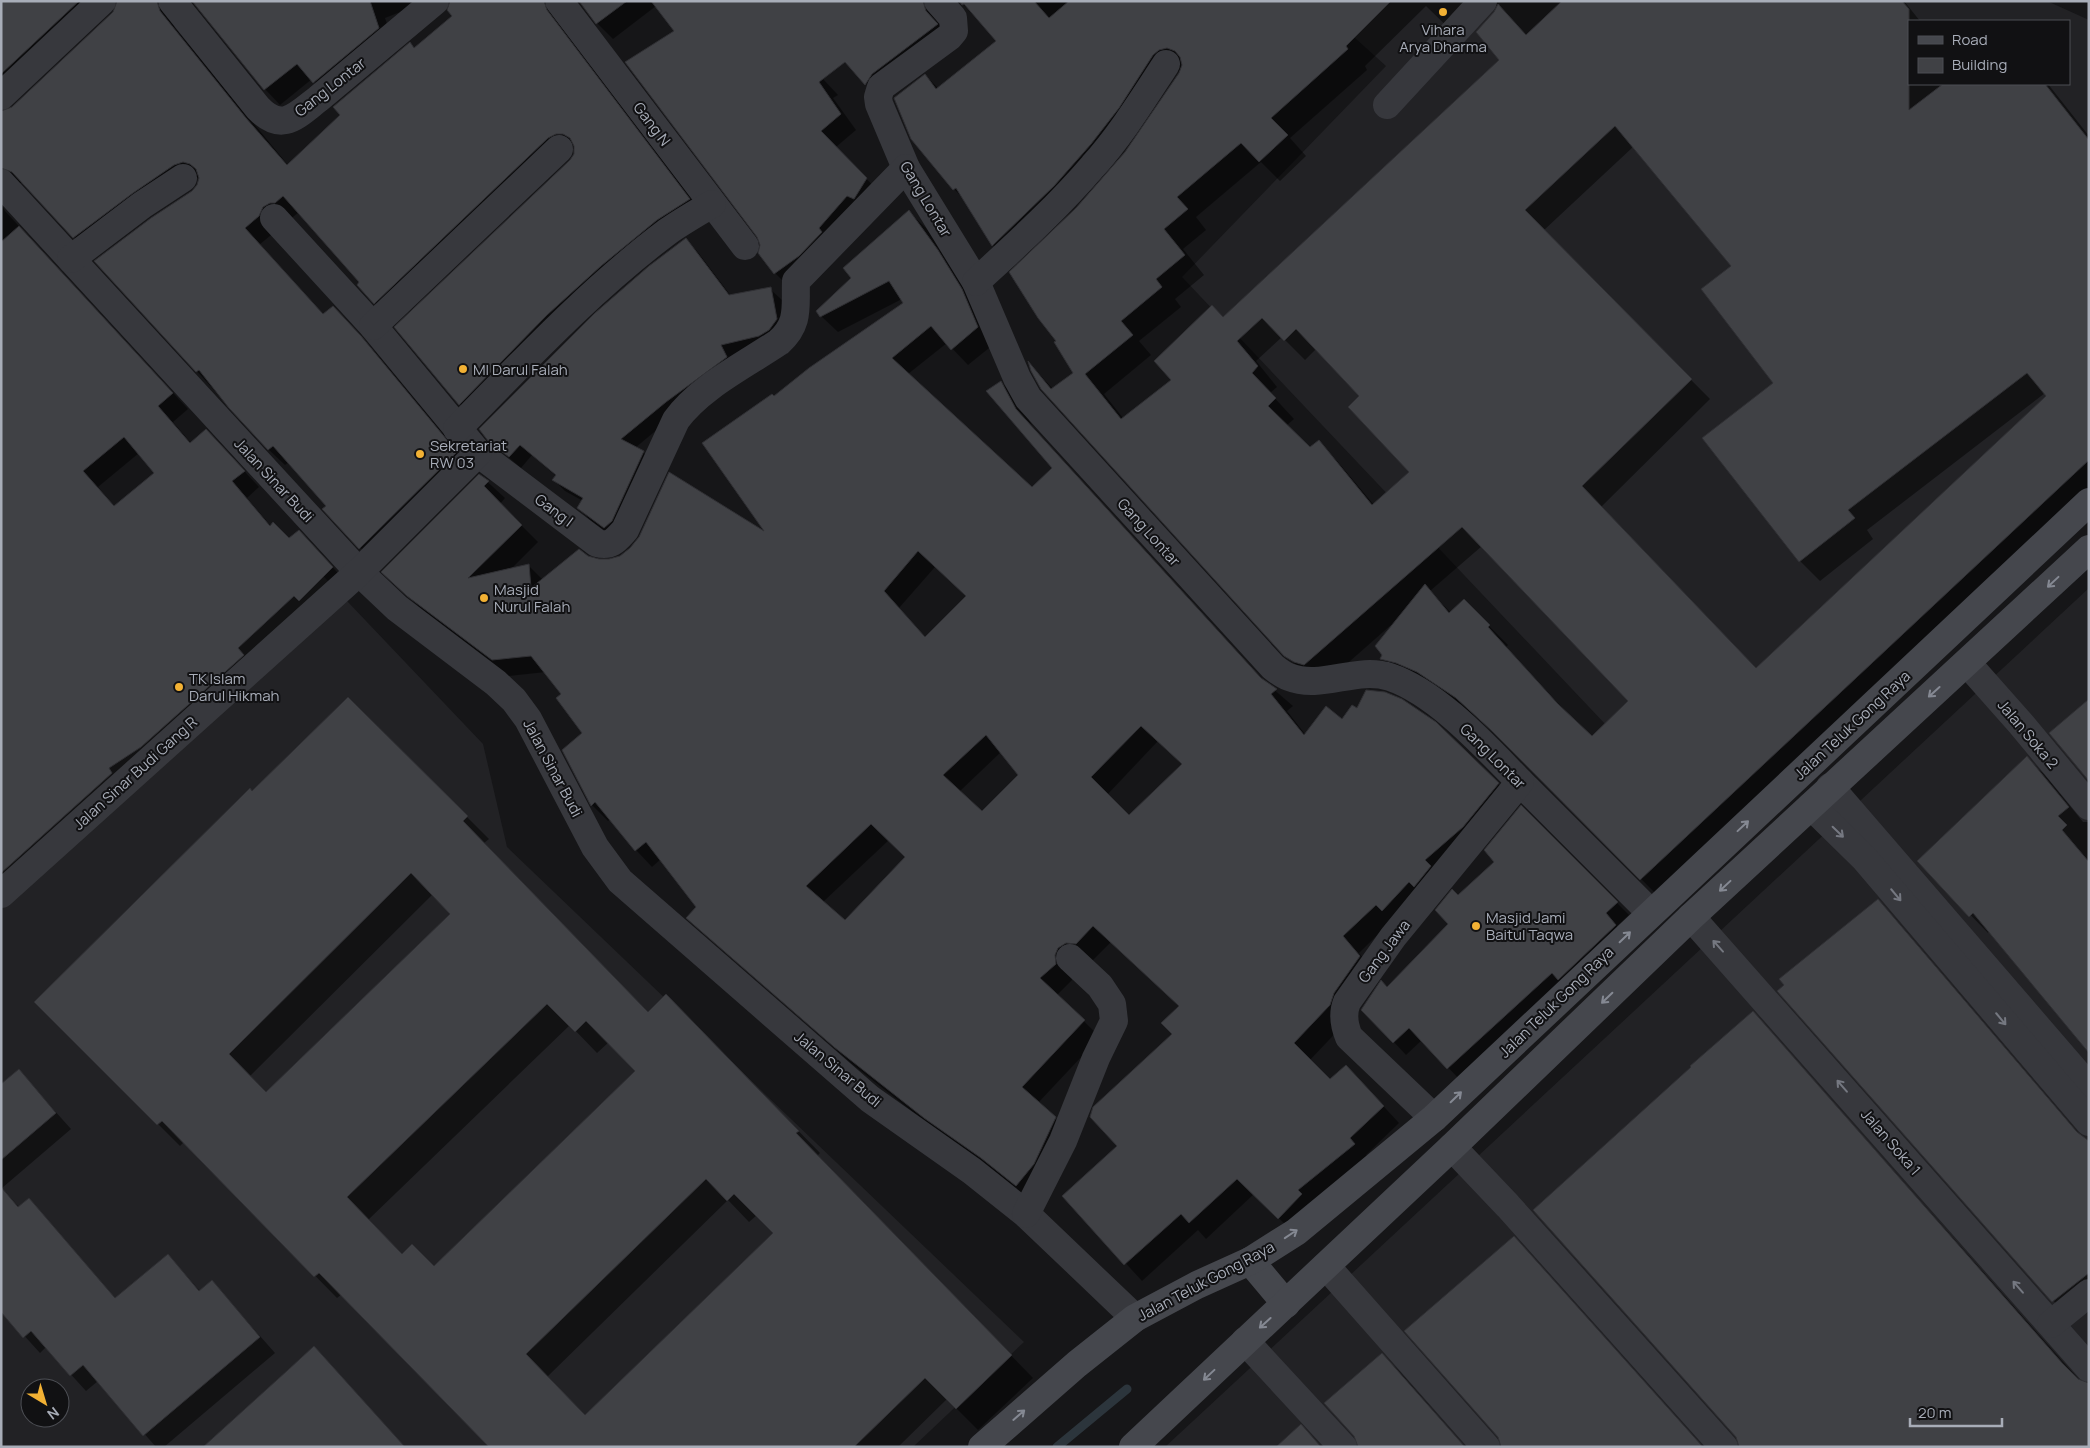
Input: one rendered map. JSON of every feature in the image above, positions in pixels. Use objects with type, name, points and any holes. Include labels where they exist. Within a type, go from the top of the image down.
[{"type":"main road","name":"Jalan Teluk Gong Raya","points":[[982,1447],[1077,1364],[1135,1318],[1197,1285],[1250,1261],[1304,1226],[1434,1118],[1650,912],[2089,502]]},
{"type":"main road","name":"Jalan Teluk Gong Raya","points":[[1133,1447],[1452,1147],[1691,917],[2089,549]]},
{"type":"main road","points":[[1945,638],[1967,662]]},
{"type":"main road","points":[[1250,1261],[1286,1304]]},
{"type":"street","points":[[1,96],[102,1]]},
{"type":"street","name":"Gang Lontar","points":[[172,1],[258,108],[271,120],[279,122],[288,120],[300,113],[318,99],[407,11],[435,1]]},
{"type":"street","name":"Gang N","points":[[559,1],[745,246]]},
{"type":"street","name":"Gang Lontar","points":[[938,1],[954,18],[954,31],[949,37],[881,87],[879,92],[882,112],[906,168],[976,282],[1028,398],[1273,667],[1288,677],[1306,681],[1368,674],[1389,677],[1409,686],[1450,714],[1650,912]]},
{"type":"street","points":[[1387,105],[1483,1]]},
{"type":"street","points":[[976,282],[1046,217],[1094,165],[1127,122],[1166,64]]},
{"type":"street","points":[[373,326],[559,149]]},
{"type":"street","name":"Gang I","points":[[274,218],[373,326],[478,452],[597,543],[605,545],[612,544],[625,530],[676,420],[684,409],[707,390],[789,334],[794,322],[796,281],[906,168]]},
{"type":"street","points":[[72,259],[142,204],[183,178]]},
{"type":"street","name":"Jalan Sinar Budi","points":[[5,194],[72,259],[359,572],[397,608],[496,683],[514,700],[528,720],[595,847],[620,881],[870,1099],[972,1171],[1026,1214],[1135,1318]]},
{"type":"street","points":[[457,429],[560,325],[611,280],[667,232],[712,204]]},
{"type":"street","name":"Jalan Sinar Budi Gang R","points":[[1,894],[359,572],[478,452]]},
{"type":"street","name":"Jalan Soka 2","points":[[1967,662],[2089,806]]},
{"type":"street","name":"Gang Jawa","points":[[1434,1118],[1350,1037],[1346,1029],[1344,1009],[1392,937],[1520,782]]},
{"type":"street","points":[[1820,797],[2089,1087]]},
{"type":"street","points":[[1820,797],[1864,858],[2089,1122]]},
{"type":"street","name":"Jalan Soka 1","points":[[1691,917],[2089,1368]]},
{"type":"street","points":[[1026,1214],[1063,1141],[1096,1058],[1114,1021],[1112,1004],[1104,992],[1070,958]]},
{"type":"street","points":[[1452,1147],[1515,1214],[1724,1447]]},
{"type":"street","points":[[1326,1266],[1486,1447]]},
{"type":"street","points":[[2051,1324],[2089,1292]]},
{"type":"street","points":[[1245,1341],[1343,1447]]},
{"type":"shaded area","points":[[1314,1],[2047,1],[2089,20],[2089,360],[1659,781],[1182,277],[1386,66]]},
{"type":"shaded area","points":[[289,540],[483,744],[507,847],[1024,1342],[913,1447],[1,1447],[1,802]]},
{"type":"shaded area","points":[[2089,588],[2089,1447],[1165,1447],[1262,1357]]},
{"type":"building","points":[[1,1],[79,1],[1,74]]},
{"type":"building","points":[[117,1],[157,1],[160,11],[246,118],[287,165],[340,115],[333,107],[410,42],[414,48],[452,16],[447,10],[450,1],[544,1],[547,10],[690,199],[657,220],[601,266],[547,315],[459,405],[394,327],[570,160],[574,154],[574,146],[570,138],[563,134],[556,134],[548,138],[374,304],[357,285],[359,282],[283,196],[275,203],[270,203],[263,207],[259,216],[245,228],[323,314],[333,306],[361,336],[457,452],[359,549],[322,509],[326,506],[273,446],[268,450],[229,408],[199,370],[196,372],[94,261],[151,218],[192,191],[197,185],[199,178],[196,169],[190,164],[183,162],[174,165],[73,238],[12,172],[1,168],[1,111],[12,107],[113,12]]},
{"type":"building","points":[[192,1],[370,1],[379,28],[313,83],[297,64],[264,90]]},
{"type":"building","points":[[579,1],[627,1],[596,24]]},
{"type":"building","points":[[651,1],[923,1],[926,11],[938,24],[872,74],[865,85],[845,62],[819,82],[841,114],[821,131],[867,178],[854,199],[847,196],[819,228],[822,232],[799,256],[774,274],[758,253],[760,245],[757,237],[625,62],[674,31]]},
{"type":"building","points":[[959,1],[1034,1],[1049,18],[1069,1],[1391,1],[1346,46],[1348,49],[1271,118],[1288,135],[1259,162],[1241,143],[1177,197],[1188,209],[1164,229],[1185,255],[1156,279],[1162,287],[1121,321],[1133,335],[1085,374],[1121,419],[1171,380],[1154,361],[1212,305],[1223,317],[1499,60],[1476,32],[1494,12],[1498,4],[1526,35],[1562,1],[1902,1],[1909,9],[1909,110],[1942,85],[2046,85],[2089,140],[2089,460],[1640,880],[1492,731],[1456,698],[1417,672],[1396,663],[1380,659],[1382,655],[1375,646],[1425,584],[1449,613],[1464,599],[1490,625],[1488,627],[1558,704],[1592,736],[1628,701],[1462,527],[1304,665],[1294,662],[1284,656],[1041,389],[1028,361],[1051,389],[1073,373],[1054,342],[1056,341],[1038,318],[1009,272],[1076,208],[1125,152],[1179,73],[1182,65],[1180,57],[1175,51],[1167,48],[1159,50],[1153,55],[1119,108],[1091,144],[1054,186],[992,246],[956,188],[953,190],[911,139],[894,98],[925,74],[936,89],[996,41],[964,4],[962,5]],"holes":[[[1615,126],[1731,266],[1701,289],[1773,383],[1702,438],[1799,562],[1855,518],[1848,510],[2027,373],[2046,396],[1756,668],[1582,486],[1692,379],[1525,210]],[[1262,318],[1284,341],[1296,329],[1359,396],[1348,407],[1409,472],[1372,505],[1319,440],[1310,447],[1268,406],[1276,398],[1252,373],[1258,366],[1237,341]]]},
{"type":"building","points":[[909,210],[938,250],[962,289],[978,327],[951,350],[931,326],[892,358],[1032,487],[1052,468],[986,391],[1001,381],[1016,409],[1261,678],[1277,689],[1271,694],[1304,735],[1326,706],[1342,719],[1352,705],[1357,708],[1366,690],[1385,692],[1402,699],[1436,722],[1499,783],[1463,827],[1425,860],[1431,866],[1414,887],[1409,882],[1382,911],[1376,905],[1343,936],[1360,956],[1334,993],[1330,1005],[1294,1043],[1330,1079],[1346,1065],[1384,1106],[1350,1138],[1355,1144],[1298,1190],[1302,1194],[1278,1219],[1237,1179],[1189,1223],[1181,1214],[1124,1265],[1062,1196],[1117,1146],[1090,1117],[1093,1107],[1172,1034],[1161,1023],[1179,1006],[1093,926],[1076,944],[1066,943],[1058,948],[1055,955],[1056,964],[1040,978],[1085,1020],[1022,1087],[1056,1117],[1034,1164],[1016,1186],[981,1158],[924,1118],[834,1047],[686,918],[696,907],[646,842],[635,851],[595,802],[591,806],[562,750],[582,733],[556,698],[561,694],[531,656],[492,660],[407,596],[381,572],[479,474],[489,481],[484,486],[522,525],[468,578],[529,564],[531,588],[579,549],[588,556],[599,559],[620,556],[639,537],[669,472],[764,531],[702,443],[772,394],[774,396],[809,368],[903,303],[889,281],[820,317],[816,311],[851,278],[843,268]],"holes":[[[918,551],[966,596],[925,637],[884,591]],[[1141,726],[1182,764],[1129,815],[1091,777]],[[986,735],[1018,775],[982,811],[943,775]],[[871,824],[905,857],[845,920],[806,886]]]},
{"type":"building","points":[[19,226],[173,393],[158,406],[190,443],[206,429],[245,471],[232,481],[270,526],[273,522],[289,538],[299,530],[333,567],[299,601],[294,596],[238,648],[244,655],[141,747],[109,768],[112,773],[1,873],[1,242]],"holes":[[[124,437],[154,473],[114,506],[83,471]]]},
{"type":"building","points":[[686,238],[729,295],[771,287],[777,319],[769,330],[759,336],[721,345],[727,357],[666,402],[621,439],[644,451],[612,521],[604,528],[577,508],[583,498],[552,480],[556,475],[520,445],[509,457],[489,442],[479,429],[595,313],[649,266]]},
{"type":"building","points":[[348,697],[468,816],[463,821],[648,1012],[666,994],[799,1131],[796,1133],[1012,1355],[956,1409],[925,1378],[854,1447],[489,1447],[319,1273],[314,1277],[162,1121],[157,1125],[34,1002],[250,788],[252,791]],"holes":[[[411,873],[450,914],[266,1092],[229,1054]],[[547,1004],[575,1032],[586,1021],[635,1071],[434,1266],[412,1244],[402,1254],[347,1197]],[[706,1179],[727,1201],[734,1194],[773,1233],[585,1415],[526,1354]]]},
{"type":"building","points":[[2089,699],[2089,781],[2049,733]]},
{"type":"building","points":[[2027,756],[2069,807],[2058,816],[2067,825],[2062,830],[2089,862],[2089,1053],[1973,913],[1969,917],[1917,861]]},
{"type":"building","points":[[1521,805],[1618,902],[1606,913],[1616,925],[1558,980],[1552,973],[1447,1069],[1409,1028],[1393,1043],[1361,1010],[1381,980],[1387,987],[1448,924],[1435,910],[1452,889],[1458,895],[1494,862],[1484,850]]},
{"type":"building","points":[[1878,899],[2077,1132],[2089,1141],[2089,1273],[2052,1302],[1777,991],[1784,985],[1779,979]]},
{"type":"building","points":[[1753,1011],[2063,1364],[2078,1379],[2089,1383],[2089,1447],[1739,1447],[1736,1437],[1533,1210]]},
{"type":"building","points":[[19,1069],[56,1113],[1,1160],[1,1084]]},
{"type":"building","points":[[1,1187],[18,1207],[29,1198],[115,1298],[168,1254],[199,1291],[212,1280],[260,1337],[143,1436],[83,1365],[70,1376],[31,1331],[23,1338],[1,1312]]},
{"type":"building","points":[[1514,1236],[1703,1447],[1501,1447],[1498,1437],[1404,1331]]},
{"type":"building","points":[[314,1346],[405,1447],[203,1447],[288,1370]]},
{"type":"building","points":[[1382,1353],[1465,1447],[1358,1447],[1354,1436],[1324,1403]]},
{"type":"building","points":[[1301,1424],[1321,1447],[1276,1447]]},
{"type":"waterway","points":[[1057,1447],[1127,1389]]},
{"type":"place","name":"Vihara Arya Dharma","points":[[1443,12]]},
{"type":"place","name":"MI Darul Falah","points":[[463,369]]},
{"type":"place","name":"Sekretariat RW 03","points":[[420,454]]},
{"type":"place","name":"Masjid Nurul Falah","points":[[484,598]]},
{"type":"place","name":"TK Islam Darul Hikmah","points":[[179,687]]},
{"type":"place","name":"Masjid Jami Baitul Taqwa","points":[[1476,926]]}]
